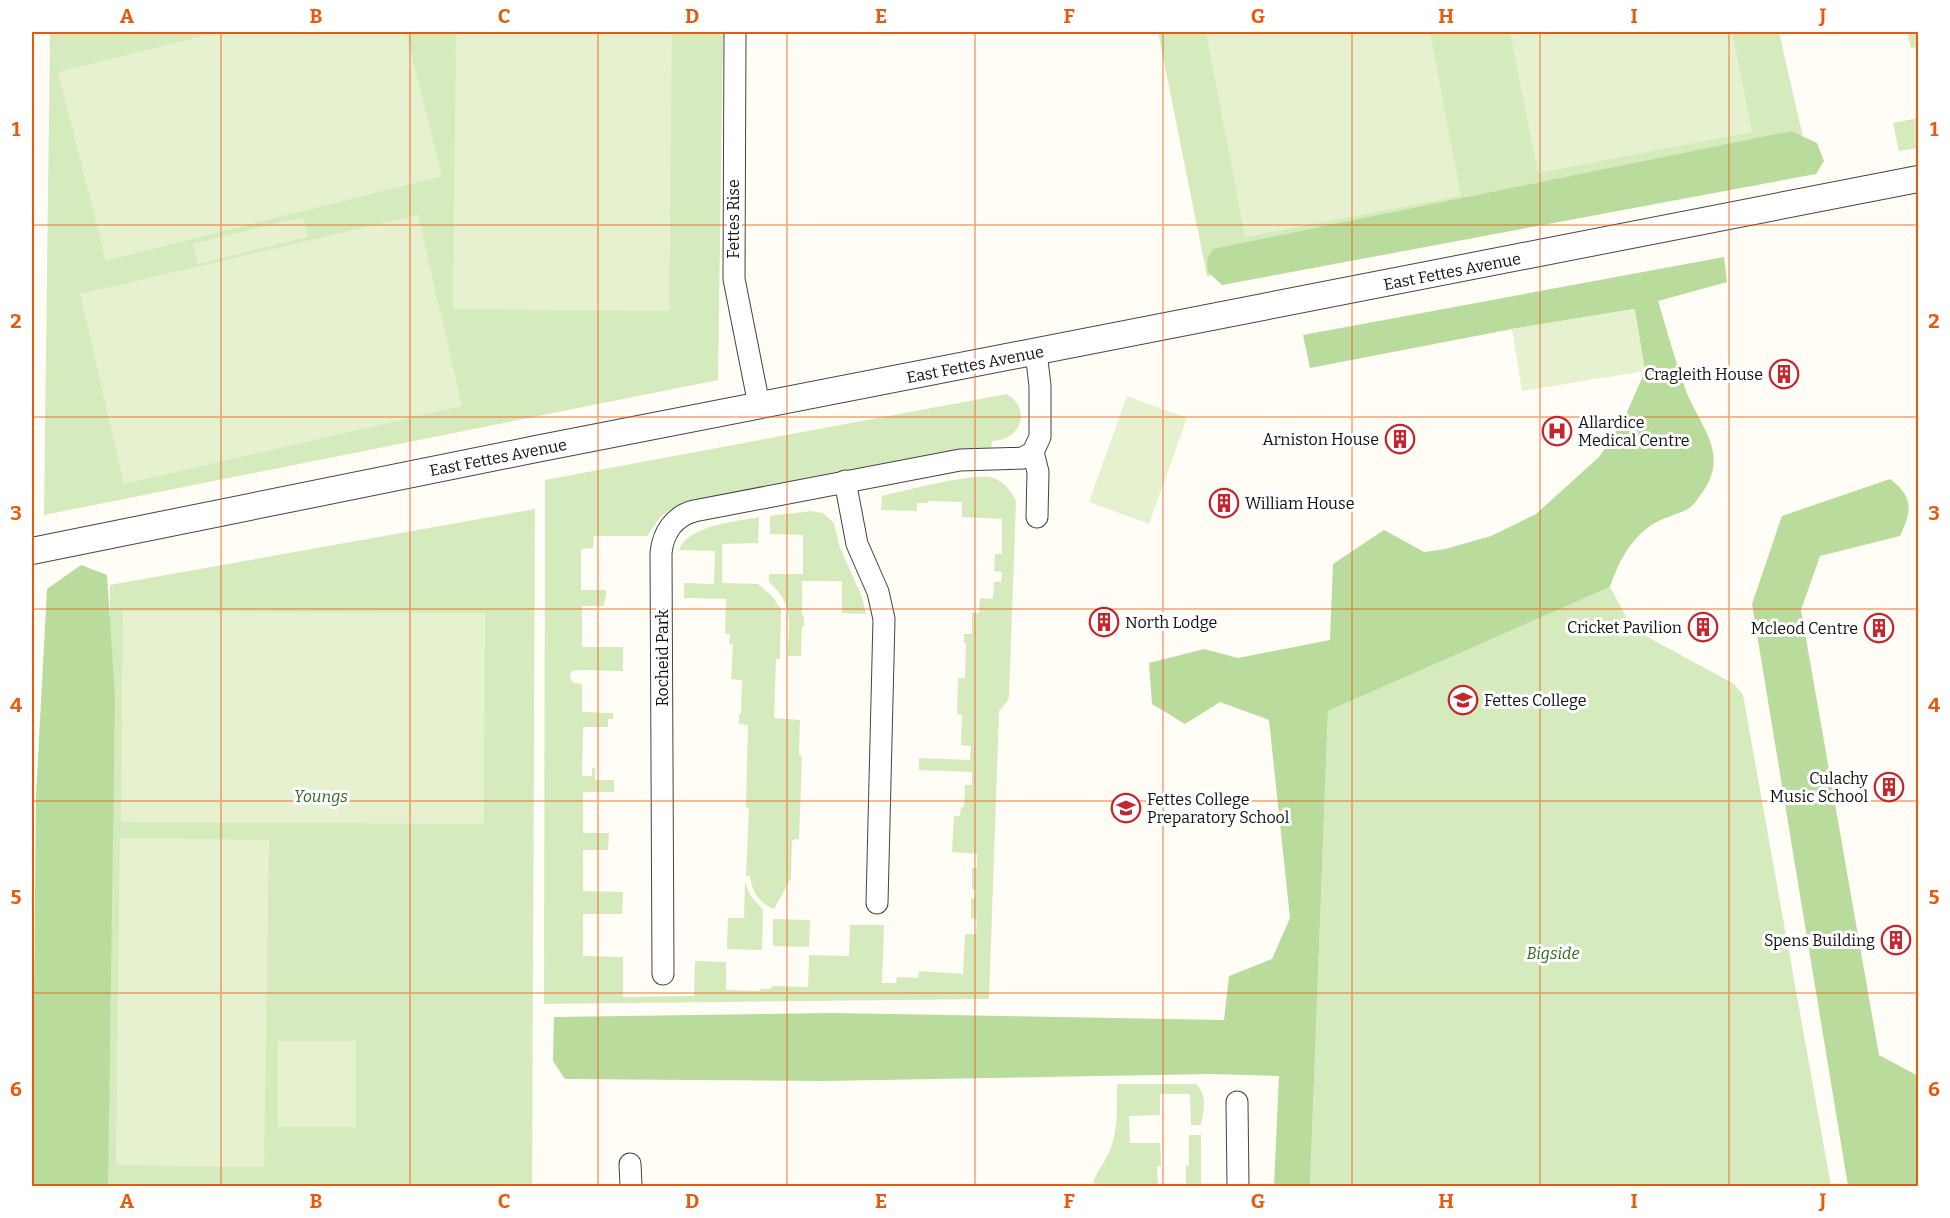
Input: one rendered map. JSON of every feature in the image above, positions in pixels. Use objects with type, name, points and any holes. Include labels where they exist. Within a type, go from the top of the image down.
[{"type":"street","name":"Fettes Rise","points":[[735,32],[734,279],[759,405]]},
{"type":"street","name":"East Fettes Avenue","points":[[32,551],[759,405],[1918,179]]},
{"type":"street","points":[[1036,352],[1040,386],[1040,437],[1033,452],[1038,472],[1037,517]]},
{"type":"street","name":"Rocheid Park","points":[[663,974],[661,553],[665,536],[677,519],[687,513],[960,460],[1023,458],[1033,452]]},
{"type":"street","points":[[846,482],[857,544],[878,592],[884,619],[877,903]]},
{"type":"street","points":[[1237,1102],[1238,1186]]},
{"type":"street","points":[[630,1164],[631,1186]]},
{"type":"green space","points":[[50,32],[723,32],[718,380],[44,515]]},
{"type":"green space","points":[[218,32],[406,32],[442,176],[106,261],[58,72]]},
{"type":"green space","points":[[456,32],[672,32],[669,311],[453,309]]},
{"type":"green space","points":[[1158,32],[1779,32],[1807,155],[1207,276]]},
{"type":"green space","points":[[1206,32],[1430,32],[1461,196],[1245,237]]},
{"type":"green space","points":[[1510,32],[1732,32],[1752,132],[1538,173]]},
{"type":"green space","points":[[1907,32],[1918,32],[1918,47],[1911,48]]},
{"type":"green space","points":[[1918,118],[1918,148],[1899,151],[1893,123]]},
{"type":"green space","points":[[1791,131],[1817,143],[1824,161],[1816,174],[1222,285],[1208,272],[1207,259],[1213,249]]},
{"type":"green space","points":[[418,215],[462,406],[124,484],[80,294]]},
{"type":"green space","points":[[303,217],[308,237],[198,264],[193,244]]},
{"type":"green space","points":[[1724,257],[1727,282],[1658,301],[1685,388],[1713,450],[1714,463],[1711,476],[1694,504],[1645,530],[1631,544],[1621,560],[1610,587],[1328,711],[1310,1186],[1274,1186],[1279,1076],[1210,1074],[825,1081],[565,1079],[553,1061],[554,1017],[832,1013],[1224,1020],[1229,976],[1272,959],[1290,918],[1269,720],[1220,702],[1185,724],[1152,704],[1149,663],[1204,649],[1238,658],[1330,640],[1333,564],[1384,530],[1424,552],[1445,549],[1491,536],[1536,514],[1599,457],[1624,419],[1645,371],[1634,309],[1512,329],[1310,368],[1303,335]]},
{"type":"green space","points":[[1635,309],[1645,371],[1522,391],[1512,329]]},
{"type":"green space","points":[[1007,394],[1020,408],[1020,424],[1010,436],[992,441],[991,448],[961,449],[681,503],[661,516],[647,536],[594,536],[593,548],[581,549],[581,590],[606,590],[606,598],[604,606],[582,606],[582,647],[623,647],[623,671],[576,670],[571,672],[570,677],[573,683],[582,684],[582,712],[613,713],[613,719],[608,719],[608,727],[583,727],[582,776],[592,776],[592,768],[595,769],[595,780],[614,780],[614,792],[583,792],[583,833],[609,833],[608,850],[583,850],[583,891],[623,892],[622,914],[583,914],[583,956],[623,957],[623,997],[694,996],[695,961],[726,962],[726,990],[760,991],[771,989],[772,986],[808,987],[809,955],[849,956],[850,925],[884,925],[882,983],[896,983],[897,977],[918,978],[919,971],[963,974],[965,934],[976,934],[977,919],[971,918],[971,899],[975,898],[976,890],[972,889],[972,868],[977,868],[977,854],[952,852],[954,816],[960,816],[961,807],[964,807],[965,785],[972,785],[972,772],[919,770],[919,758],[970,760],[971,746],[961,745],[962,715],[957,714],[958,678],[965,678],[964,634],[972,634],[972,613],[979,613],[980,598],[993,599],[994,582],[1001,582],[1002,572],[994,571],[995,554],[1002,554],[1002,519],[962,517],[962,502],[917,503],[917,511],[881,510],[882,496],[971,478],[993,478],[1004,484],[1016,501],[1009,696],[999,711],[989,999],[544,1004],[545,480]]},
{"type":"green space","points":[[1127,396],[1187,418],[1149,524],[1089,502]]},
{"type":"green space","points":[[1890,479],[1907,498],[1907,519],[1900,536],[1820,556],[1801,610],[1879,1055],[1918,1076],[1918,1186],[1848,1186],[1752,604],[1782,516]]},
{"type":"green space","name":"Youngs","points":[[535,509],[532,1186],[106,1186],[110,585]]},
{"type":"green space","points":[[811,511],[823,513],[834,523],[840,548],[862,597],[866,614],[842,613],[842,581],[802,581],[804,626],[802,626],[801,656],[788,656],[789,616],[787,607],[778,591],[769,582],[769,574],[803,574],[803,535],[770,534],[770,516]]},
{"type":"green space","points":[[759,517],[758,543],[722,544],[722,583],[758,584],[772,596],[781,609],[780,659],[776,659],[774,718],[800,720],[799,755],[802,756],[799,839],[792,840],[791,878],[774,909],[760,900],[752,887],[750,876],[746,876],[749,809],[746,808],[748,725],[739,724],[742,680],[731,679],[733,644],[729,644],[730,634],[725,634],[726,599],[684,598],[684,583],[714,584],[715,551],[679,550],[692,535],[702,530]]},
{"type":"green space","points":[[81,565],[107,575],[115,697],[108,1186],[32,1186],[36,796],[47,589]]},
{"type":"green space","name":"Bigside","points":[[1610,587],[1633,629],[1734,684],[1743,695],[1831,1186],[1310,1186],[1328,711]]},
{"type":"green space","points":[[123,611],[485,613],[484,824],[121,822]]},
{"type":"green space","points":[[120,838],[269,840],[264,1167],[116,1165]]},
{"type":"green space","points":[[745,882],[750,895],[763,910],[762,950],[727,949],[728,918],[744,918]]},
{"type":"green space","points":[[773,919],[810,920],[809,947],[773,946]]},
{"type":"green space","points":[[278,1041],[356,1041],[356,1127],[278,1127]]},
{"type":"green space","points":[[1117,1084],[1196,1084],[1202,1093],[1204,1103],[1201,1125],[1191,1125],[1190,1094],[1160,1094],[1160,1115],[1129,1116],[1130,1143],[1160,1143],[1161,1166],[1157,1166],[1158,1186],[1093,1186],[1114,1137]]},
{"type":"green space","points":[[1189,1135],[1201,1135],[1201,1186],[1186,1186]]},
{"type":"place","name":"Cragleith House","points":[[1784,374]]},
{"type":"place","name":"Allardice Medical Centre","points":[[1557,431]]},
{"type":"place","name":"Arniston House","points":[[1400,439]]},
{"type":"place","name":"William House","points":[[1224,503]]},
{"type":"place","name":"North Lodge","points":[[1104,622]]},
{"type":"place","name":"Cricket Pavilion","points":[[1703,627]]},
{"type":"place","name":"Mcleod Centre","points":[[1879,628]]},
{"type":"place","name":"Fettes College","points":[[1463,700]]},
{"type":"place","name":"Culachy Music School","points":[[1889,787]]},
{"type":"place","name":"Fettes College Preparatory School","points":[[1126,808]]},
{"type":"place","name":"Spens Building","points":[[1896,940]]}]
